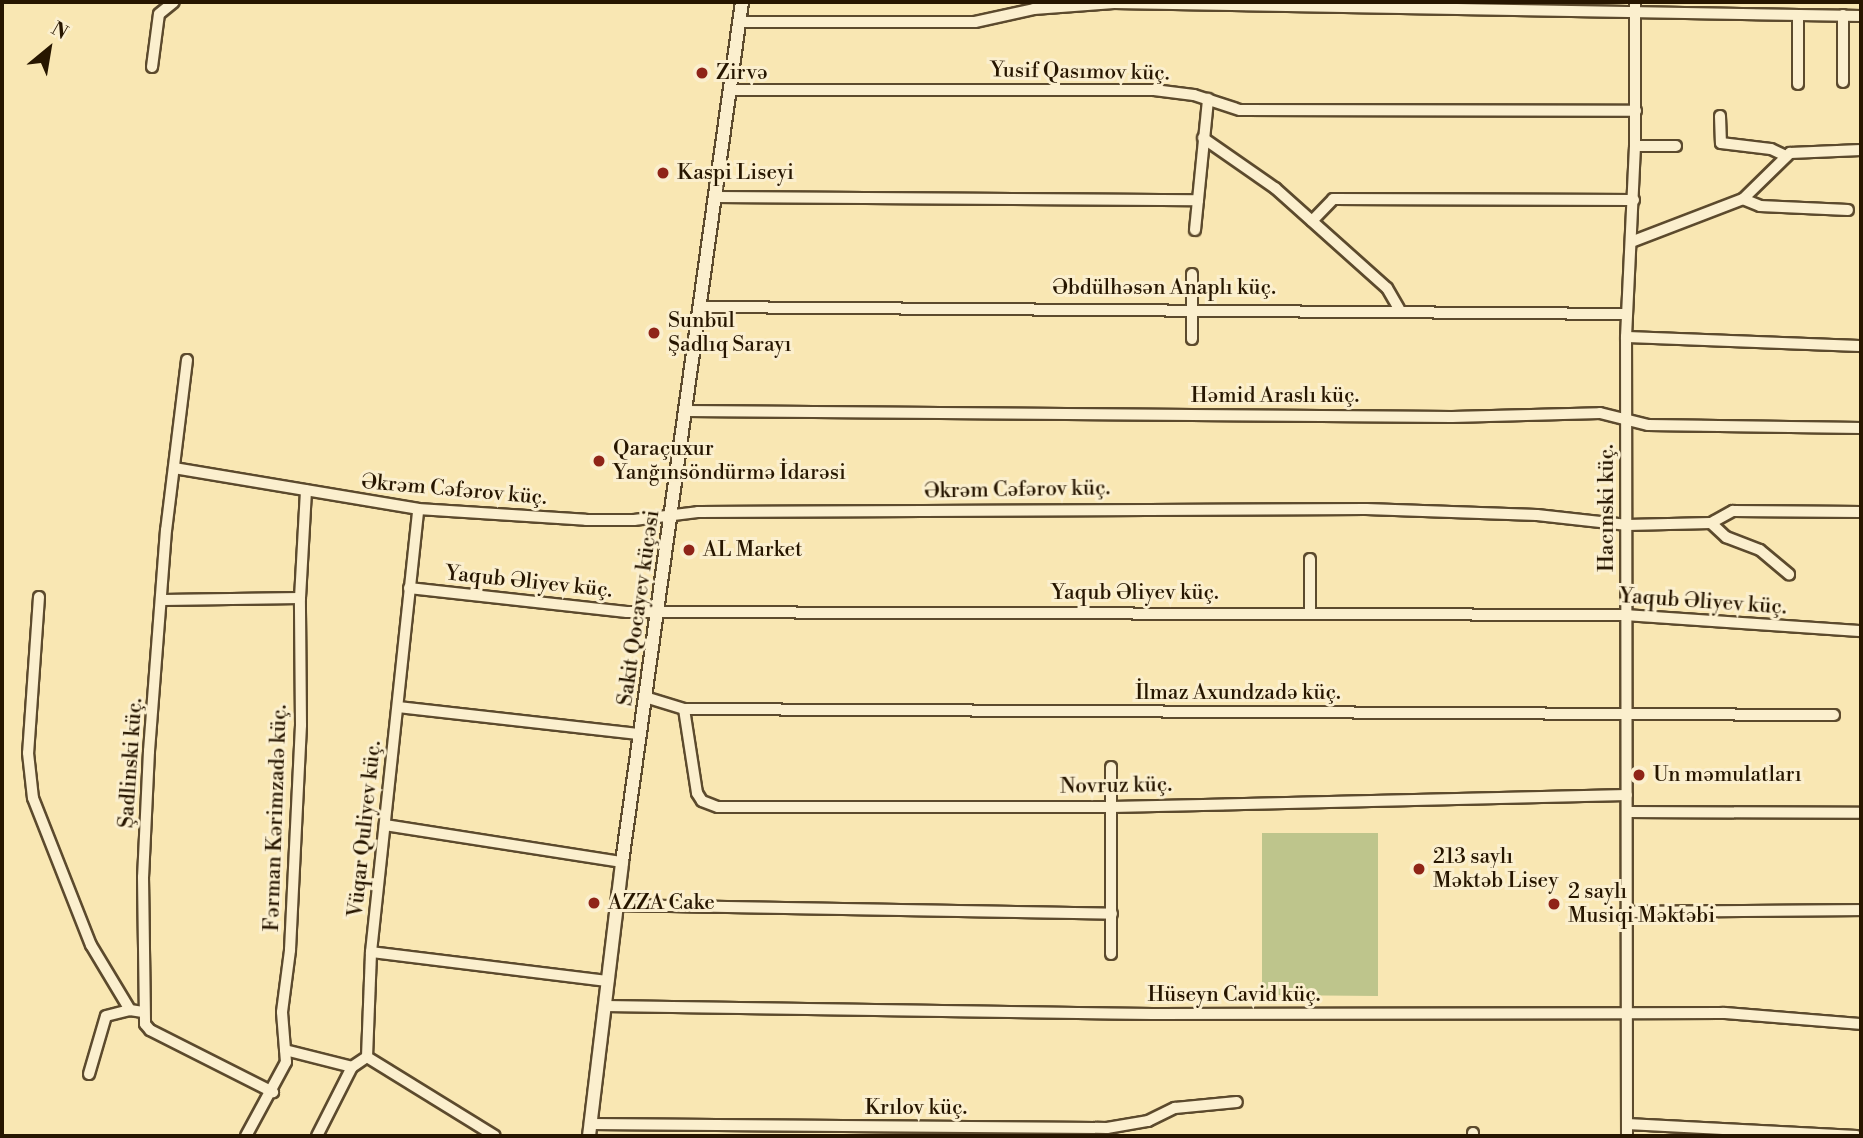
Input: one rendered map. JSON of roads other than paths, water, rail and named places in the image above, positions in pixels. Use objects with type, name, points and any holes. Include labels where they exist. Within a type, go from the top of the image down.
[{"type":"street","points":[[152,67],[159,14],[174,2]]},
{"type":"street","name":"Sakit Qocayev küçəsi","points":[[589,1130],[622,862],[717,197],[742,2]]},
{"type":"street","points":[[739,22],[975,22],[1034,9],[1114,3],[1635,7],[1861,16]]},
{"type":"street","name":"Hacınski küç.","points":[[1627,1136],[1626,337],[1634,200],[1635,7]]},
{"type":"street","points":[[1798,15],[1798,84]]},
{"type":"street","points":[[1843,15],[1843,82]]},
{"type":"street","name":"Yusif Qasımov küç.","points":[[731,90],[1154,90],[1208,99],[1240,110],[1636,111]]},
{"type":"street","points":[[1195,230],[1208,99]]},
{"type":"street","points":[[1720,116],[1721,143],[1763,148],[1786,156]]},
{"type":"street","points":[[1203,138],[1231,154],[1312,221],[1387,288],[1399,309]]},
{"type":"street","points":[[1635,146],[1676,146]]},
{"type":"street","points":[[1631,242],[1743,199],[1786,156],[1812,149],[1861,150]]},
{"type":"street","points":[[717,197],[1198,200]]},
{"type":"street","points":[[1312,221],[1333,199],[1634,200]]},
{"type":"street","points":[[1743,199],[1760,206],[1848,210]]},
{"type":"street","points":[[1192,274],[1192,339]]},
{"type":"street","name":"Əbdülhəsən Anaplı küç.","points":[[701,307],[1193,307],[1627,314]]},
{"type":"street","points":[[1626,337],[1861,346]]},
{"type":"street","name":"Şadlinski küç.","points":[[143,1012],[148,765],[174,468],[187,360]]},
{"type":"street","name":"Həmid Araslı küç.","points":[[687,411],[1438,417],[1600,413],[1648,425],[1861,428]]},
{"type":"street","name":"Əkrəm Cəfərov küç.","points":[[174,468],[418,509],[586,520],[739,512],[1353,509],[1537,515],[1628,525],[1711,523],[1733,511],[1861,512]]},
{"type":"street","name":"Fərman Kərimzadə küç.","points":[[246,1136],[284,1073],[282,1012],[290,950],[301,725],[300,598],[306,490]]},
{"type":"street","name":"Vüqar Quliyev küç.","points":[[367,1057],[371,952],[418,509]]},
{"type":"street","points":[[1711,523],[1726,537],[1760,550],[1789,574]]},
{"type":"street","points":[[1310,559],[1310,613]]},
{"type":"street","name":"Yaqub Əliyev küç.","points":[[409,588],[558,606],[657,612],[1626,615],[1861,631]]},
{"type":"street","points":[[39,597],[28,753],[33,798],[91,944],[130,1010]]},
{"type":"street","points":[[163,600],[300,598]]},
{"type":"street","name":"İlmaz Axundzadə küç.","points":[[645,696],[684,709],[1834,715]]},
{"type":"street","points":[[398,707],[640,734]]},
{"type":"street","name":"Novruz küç.","points":[[684,709],[697,793],[709,805],[1112,807],[1628,795]]},
{"type":"street","points":[[1111,767],[1111,954]]},
{"type":"street","points":[[1627,812],[1861,813]]},
{"type":"street","points":[[385,825],[622,862]]},
{"type":"street","points":[[617,905],[1112,914]]},
{"type":"street","points":[[1626,912],[1861,910]]},
{"type":"street","points":[[371,952],[608,981]]},
{"type":"street","name":"Hüseyn Cavid küç.","points":[[605,1006],[1153,1014],[1746,1014],[1861,1024]]},
{"type":"street","points":[[89,1074],[106,1016],[130,1010],[143,1012],[150,1030],[273,1092]]},
{"type":"street","points":[[285,1050],[352,1067]]},
{"type":"street","points":[[317,1136],[352,1067],[367,1057],[495,1136]]},
{"type":"street","name":"Krılov küç.","points":[[589,1130],[1108,1132],[1147,1121],[1175,1108],[1237,1102]]},
{"type":"street","points":[[1627,1124],[1857,1136]]},
{"type":"place","name":"Zirvə","points":[[702,73]]},
{"type":"place","name":"Kaspi Liseyi","points":[[663,173]]},
{"type":"place","name":"Sunbul Şadlıq Sarayı","points":[[654,333]]},
{"type":"place","name":"Qaraçuxur Yanğınsöndürmə İdarəsi","points":[[599,461]]},
{"type":"place","name":"AL Market","points":[[689,550]]},
{"type":"place","name":"Un məmulatları","points":[[1639,775]]},
{"type":"place","name":"213 saylı Məktəb Lisey","points":[[1419,869]]},
{"type":"place","name":"AZZA Cake","points":[[594,903]]},
{"type":"place","name":"2 saylı Musiqi Məktəbi","points":[[1554,904]]}]
